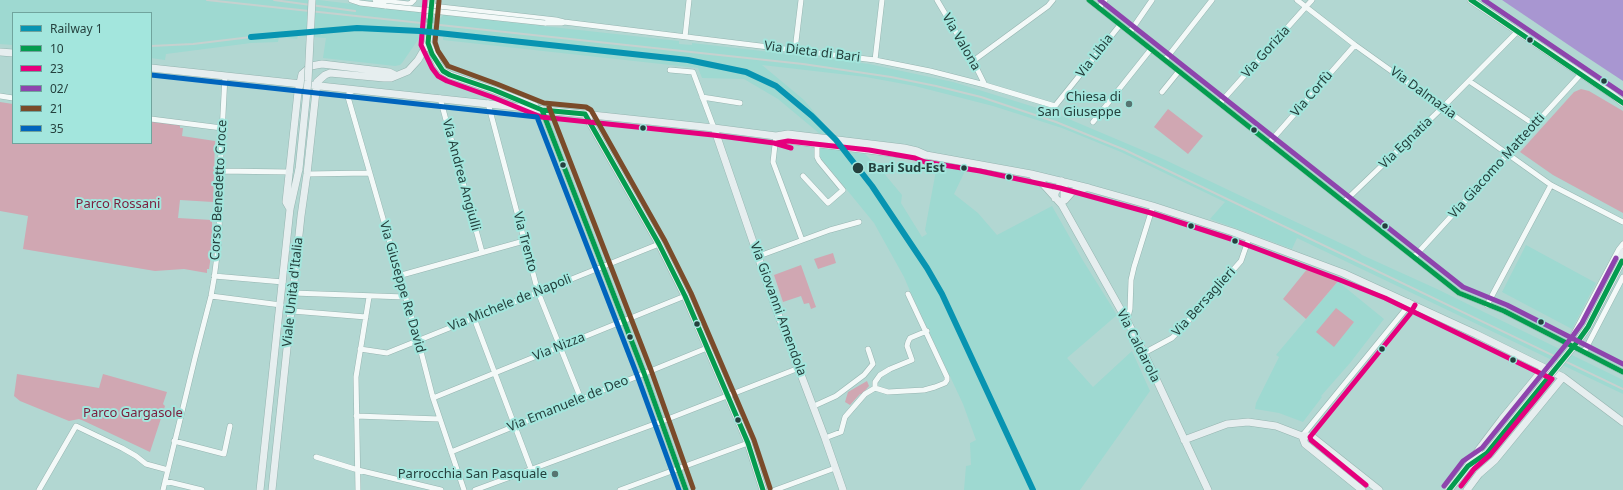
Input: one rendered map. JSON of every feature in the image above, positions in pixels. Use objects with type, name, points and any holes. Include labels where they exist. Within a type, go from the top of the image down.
[{"type":"main road","name":"Viale Unità d'Italia","points":[[260,490],[290,209],[299,169],[308,81],[312,0]]},
{"type":"main road","points":[[1471,0],[1614,95],[1623,103]]},
{"type":"main road","points":[[430,16],[432,3]]},
{"type":"main road","points":[[317,83],[325,75],[330,73],[384,78],[408,71],[418,60],[428,39],[438,64],[443,71],[542,110]]},
{"type":"main road","points":[[0,52],[12,53]]},
{"type":"main road","name":"Viale Unità d'Italia","points":[[290,209],[286,202],[299,83],[302,74],[311,66],[322,64],[389,72],[395,76]]},
{"type":"main road","points":[[152,68],[299,83],[317,83],[345,88],[776,136],[788,134],[870,143],[917,151],[926,155],[1062,181],[1153,206],[1249,238],[1343,273],[1409,302],[1563,377],[1623,422]]},
{"type":"main road","name":"Viale Unità d'Italia","points":[[272,490],[301,216],[317,83]]},
{"type":"main road","points":[[1614,95],[1623,98]]},
{"type":"main road","points":[[585,114],[659,244],[685,296],[748,444],[763,490]]},
{"type":"main road","name":"Via Giovanni Amendola","points":[[714,128],[776,306],[814,406],[843,490]]},
{"type":"main road","points":[[776,136],[782,139],[917,156],[926,155]]},
{"type":"main road","points":[[1031,174],[1043,184],[1055,198],[1063,202]]},
{"type":"main road","points":[[1055,198],[1055,193],[1062,181]]},
{"type":"main road","points":[[1062,181],[1064,186],[1063,202]]},
{"type":"main road","points":[[1063,202],[1072,192],[1089,188]]},
{"type":"main road","name":"Via Caldarola","points":[[1063,202],[1144,353],[1208,490]]},
{"type":"main road","points":[[1468,466],[1487,453],[1578,341],[1588,327],[1622,257]]},
{"type":"main road","points":[[274,356],[280,355],[287,358]]},
{"type":"main road","points":[[1449,490],[1502,419],[1544,368]]},
{"type":"main road","points":[[1467,490],[1479,474],[1495,460],[1563,377]]},
{"type":"main road","points":[[1184,440],[1227,424],[1248,422],[1276,426],[1302,436],[1311,436],[1379,490]]},
{"type":"main road","points":[[1302,436],[1305,444],[1362,490]]},
{"type":"main road","points":[[264,448],[270,451],[277,450]]},
{"type":"main road","points":[[1479,474],[1487,453]]},
{"type":"street","name":"Via Dieta di Bari","points":[[351,0],[360,3],[545,23],[558,24],[564,22]]},
{"type":"street","points":[[375,0],[408,4],[412,3],[414,0]]},
{"type":"street","points":[[685,37],[689,0]]},
{"type":"street","points":[[794,50],[801,0]]},
{"type":"street","points":[[875,60],[882,0]]},
{"type":"street","points":[[973,61],[1048,6],[1053,0]]},
{"type":"street","points":[[1089,0],[1458,293],[1504,312],[1623,372]]},
{"type":"street","points":[[1099,8],[1105,0]]},
{"type":"street","points":[[1130,32],[1152,0]]},
{"type":"street","points":[[1165,60],[1212,0]]},
{"type":"street","name":"Via Dalmazia","points":[[1297,0],[1355,44],[1551,185],[1623,222]]},
{"type":"street","name":"Via Gorizia","points":[[1220,103],[1312,0]]},
{"type":"street","name":"Via Valona","points":[[940,1],[985,85]]},
{"type":"street","name":"Via Dieta di Bari","points":[[432,3],[564,22],[875,60],[930,71],[985,85],[1055,106]]},
{"type":"street","name":"Via Libia","points":[[1055,106],[1120,25]]},
{"type":"street","name":"Via Egnatia","points":[[1344,202],[1443,107],[1518,31]]},
{"type":"street","name":"Via Corfù","points":[[1269,143],[1355,44]]},
{"type":"street","points":[[1094,122],[1151,49]]},
{"type":"street","points":[[670,70],[693,72],[714,128]]},
{"type":"street","points":[[1162,92],[1179,71]]},
{"type":"street","name":"Via Giacomo Matteotti","points":[[1414,257],[1581,74]]},
{"type":"street","name":"Corso Benedetto Croce","points":[[163,490],[211,296],[214,277],[219,240],[220,171],[225,76]]},
{"type":"street","points":[[1469,81],[1534,125]]},
{"type":"street","name":"Via Giuseppe Re David","points":[[357,89],[349,93],[348,97],[398,276],[418,340],[432,398],[464,490]]},
{"type":"street","points":[[0,96],[12,98]]},
{"type":"street","points":[[702,97],[740,103]]},
{"type":"street","name":"Via Andrea Angiulli","points":[[440,98],[482,252]]},
{"type":"street","name":"Via Trento","points":[[488,103],[538,292],[581,399]]},
{"type":"street","points":[[542,110],[624,321],[686,490]]},
{"type":"street","points":[[152,119],[222,128]]},
{"type":"street","points":[[776,136],[773,162],[802,240]]},
{"type":"street","points":[[803,176],[828,203],[843,190],[819,161],[817,157],[816,143]]},
{"type":"street","points":[[220,171],[290,172]]},
{"type":"street","points":[[307,174],[369,173]]},
{"type":"street","points":[[1487,306],[1551,185]]},
{"type":"street","points":[[1127,321],[1130,309],[1131,280],[1134,266],[1153,206]]},
{"type":"street","points":[[759,256],[802,240],[859,222]]},
{"type":"street","name":"Via Bersaglieri","points":[[1144,353],[1172,338],[1181,329],[1241,261],[1249,238]]},
{"type":"street","points":[[398,276],[524,241]]},
{"type":"street","name":"Via Michele de Napoli","points":[[360,349],[387,352],[659,244]]},
{"type":"street","points":[[1571,345],[1619,249],[1623,244]]},
{"type":"street","points":[[214,277],[283,282]]},
{"type":"street","points":[[1584,352],[1623,277]]},
{"type":"street","points":[[293,293],[369,297],[405,297]]},
{"type":"street","points":[[875,388],[883,391],[900,392],[930,388],[945,383],[948,377],[908,294]]},
{"type":"street","points":[[211,296],[280,305]]},
{"type":"street","name":"Via Nizza","points":[[432,398],[685,296]]},
{"type":"street","points":[[358,490],[356,377],[369,297]]},
{"type":"street","points":[[1302,436],[1405,310],[1409,302]]},
{"type":"street","points":[[292,310],[366,317]]},
{"type":"street","points":[[474,318],[531,469]]},
{"type":"street","points":[[875,388],[874,382],[880,376],[890,369],[912,360],[907,346],[908,342],[910,338],[926,331]]},
{"type":"street","name":"Via Emanuele de Deo","points":[[451,452],[708,348]]},
{"type":"street","points":[[814,406],[836,396],[864,375],[873,364],[868,349]]},
{"type":"street","points":[[475,490],[660,422],[799,368]]},
{"type":"street","points":[[825,438],[841,432],[845,417],[865,394],[875,388]]},
{"type":"street","points":[[356,416],[439,419]]},
{"type":"street","points":[[39,490],[76,426],[122,448],[146,464],[168,470]]},
{"type":"street","points":[[174,441],[224,454],[230,426]]},
{"type":"street","points":[[620,490],[748,444]]},
{"type":"street","points":[[316,457],[358,470],[441,490]]},
{"type":"street","points":[[775,490],[835,468]]},
{"type":"street","points":[[165,482],[202,490]]},
{"type":"shaded area","points":[[0,0],[319,0],[419,12],[422,17],[439,18],[443,15],[679,41],[679,44],[692,45],[692,43],[841,60],[869,64],[953,82],[1057,114],[1161,158],[1357,251],[1362,255],[1437,289],[1623,380],[1623,394],[1297,238],[1292,249],[1210,219],[1225,202],[1121,152],[1062,128],[993,106],[915,86],[866,77],[762,65],[804,100],[848,152],[865,154],[882,171],[902,195],[901,203],[922,237],[927,234],[925,230],[937,165],[965,171],[954,194],[978,213],[997,235],[1052,206],[1082,259],[1117,315],[1067,358],[1093,387],[1132,351],[1150,391],[1080,490],[964,490],[966,466],[971,465],[970,443],[976,440],[963,404],[904,277],[874,223],[820,157],[818,151],[819,146],[834,147],[823,134],[820,134],[778,99],[744,79],[702,78],[698,68],[443,40],[443,37],[422,34],[402,63],[395,66],[323,58],[326,38],[298,36],[297,39],[279,37],[278,42],[251,43],[166,54],[165,60],[152,58],[152,12],[12,12],[12,45],[0,44]]},
{"type":"shaded area","points":[[1502,0],[1623,0],[1623,81],[1579,52]]},
{"type":"shaded area","points":[[1526,245],[1596,283],[1572,329],[1502,292]]},
{"type":"shaded area","points":[[1339,280],[1341,284],[1384,319],[1350,363],[1321,396],[1322,397],[1303,422],[1279,413],[1255,409],[1256,403],[1279,357],[1276,355]]},
{"type":"green space","points":[[1581,89],[1589,91],[1623,111],[1623,213],[1553,175],[1520,152],[1574,92]]},
{"type":"green space","name":"Parco Rossani","points":[[0,102],[12,104],[12,144],[152,144],[152,121],[180,125],[180,128],[183,128],[182,136],[215,141],[213,202],[180,200],[178,218],[212,220],[213,242],[209,269],[207,269],[207,273],[184,269],[155,271],[23,249],[28,216],[0,211]]},
{"type":"green space","points":[[1168,109],[1203,136],[1188,154],[1154,127]]},
{"type":"green space","points":[[833,253],[836,263],[818,269],[814,259]]},
{"type":"green space","points":[[801,265],[816,307],[811,309],[809,303],[804,304],[801,296],[783,302],[774,275]]},
{"type":"green space","points":[[1308,268],[1339,280],[1306,319],[1283,299]]},
{"type":"green space","points":[[1336,308],[1354,322],[1334,347],[1316,332]]},
{"type":"green space","name":"Parco Gargasole","points":[[17,374],[99,388],[103,374],[167,392],[163,404],[165,406],[150,452],[79,419],[69,421],[20,401],[14,396]]},
{"type":"green space","points":[[867,381],[869,386],[862,394],[860,394],[850,405],[845,402],[848,392]]},
{"type":"tunnel","points":[[429,35],[430,16]]},
{"type":"railway","points":[[207,0],[803,64],[891,77],[981,97],[1056,122],[1125,150],[1623,389]]},
{"type":"railway","points":[[274,0],[355,11]]},
{"type":"railway","points":[[152,46],[193,44],[251,37]]},
{"type":"rail line","name":"1","points":[[251,37],[357,28],[420,31],[688,60],[746,72],[776,86],[812,116],[836,140],[872,186],[927,268],[942,294],[1033,490]]},
{"type":"transit line","name":"23","points":[[425,0],[421,45],[432,68],[438,76],[447,81],[541,117],[713,135],[774,143],[791,148]]},
{"type":"transit line","name":"10","points":[[432,0],[428,43],[432,54],[443,71],[542,110],[585,114],[659,244],[685,296],[748,443],[763,490]]},
{"type":"transit line","name":"10","points":[[1089,0],[1459,293],[1504,311],[1623,372]]},
{"type":"transit line","name":"02/","points":[[1100,0],[1463,287],[1507,305],[1623,364]]},
{"type":"transit line","name":"10","points":[[1471,0],[1623,103]]},
{"type":"transit line","name":"02/","points":[[1484,0],[1623,94]]},
{"type":"transit line","name":"21","points":[[439,1],[435,42],[438,51],[448,66],[544,103],[586,107],[591,110],[665,241],[691,293],[754,440],[770,488]]},
{"type":"transit line","name":"35","points":[[152,75],[537,117],[637,375],[679,490]]},
{"type":"transit line","name":"21","points":[[549,107],[651,370],[693,488]]},
{"type":"transit line","name":"10","points":[[542,110],[644,373],[686,490]]},
{"type":"transit line","name":"23","points":[[777,143],[788,141],[869,150],[915,158],[925,162],[980,171],[1060,188],[1151,213],[1231,239],[1385,298],[1552,379],[1490,455],[1474,469],[1461,486]]},
{"type":"transit line","name":"02/","points":[[1444,486],[1463,461],[1482,448],[1572,337],[1582,323],[1616,258]]},
{"type":"transit line","name":"10","points":[[1449,490],[1468,466],[1487,453],[1578,341],[1588,327],[1622,261]]},
{"type":"transit line","name":"23","points":[[1366,485],[1311,440],[1310,437],[1410,314],[1415,305]]},
{"type":"place","name":"Chiesa di San Giuseppe","points":[[1129,104]]},
{"type":"place","name":"Bari Sud-Est","points":[[858,168]]},
{"type":"place","name":"Parrocchia San Pasquale","points":[[555,474]]}]
